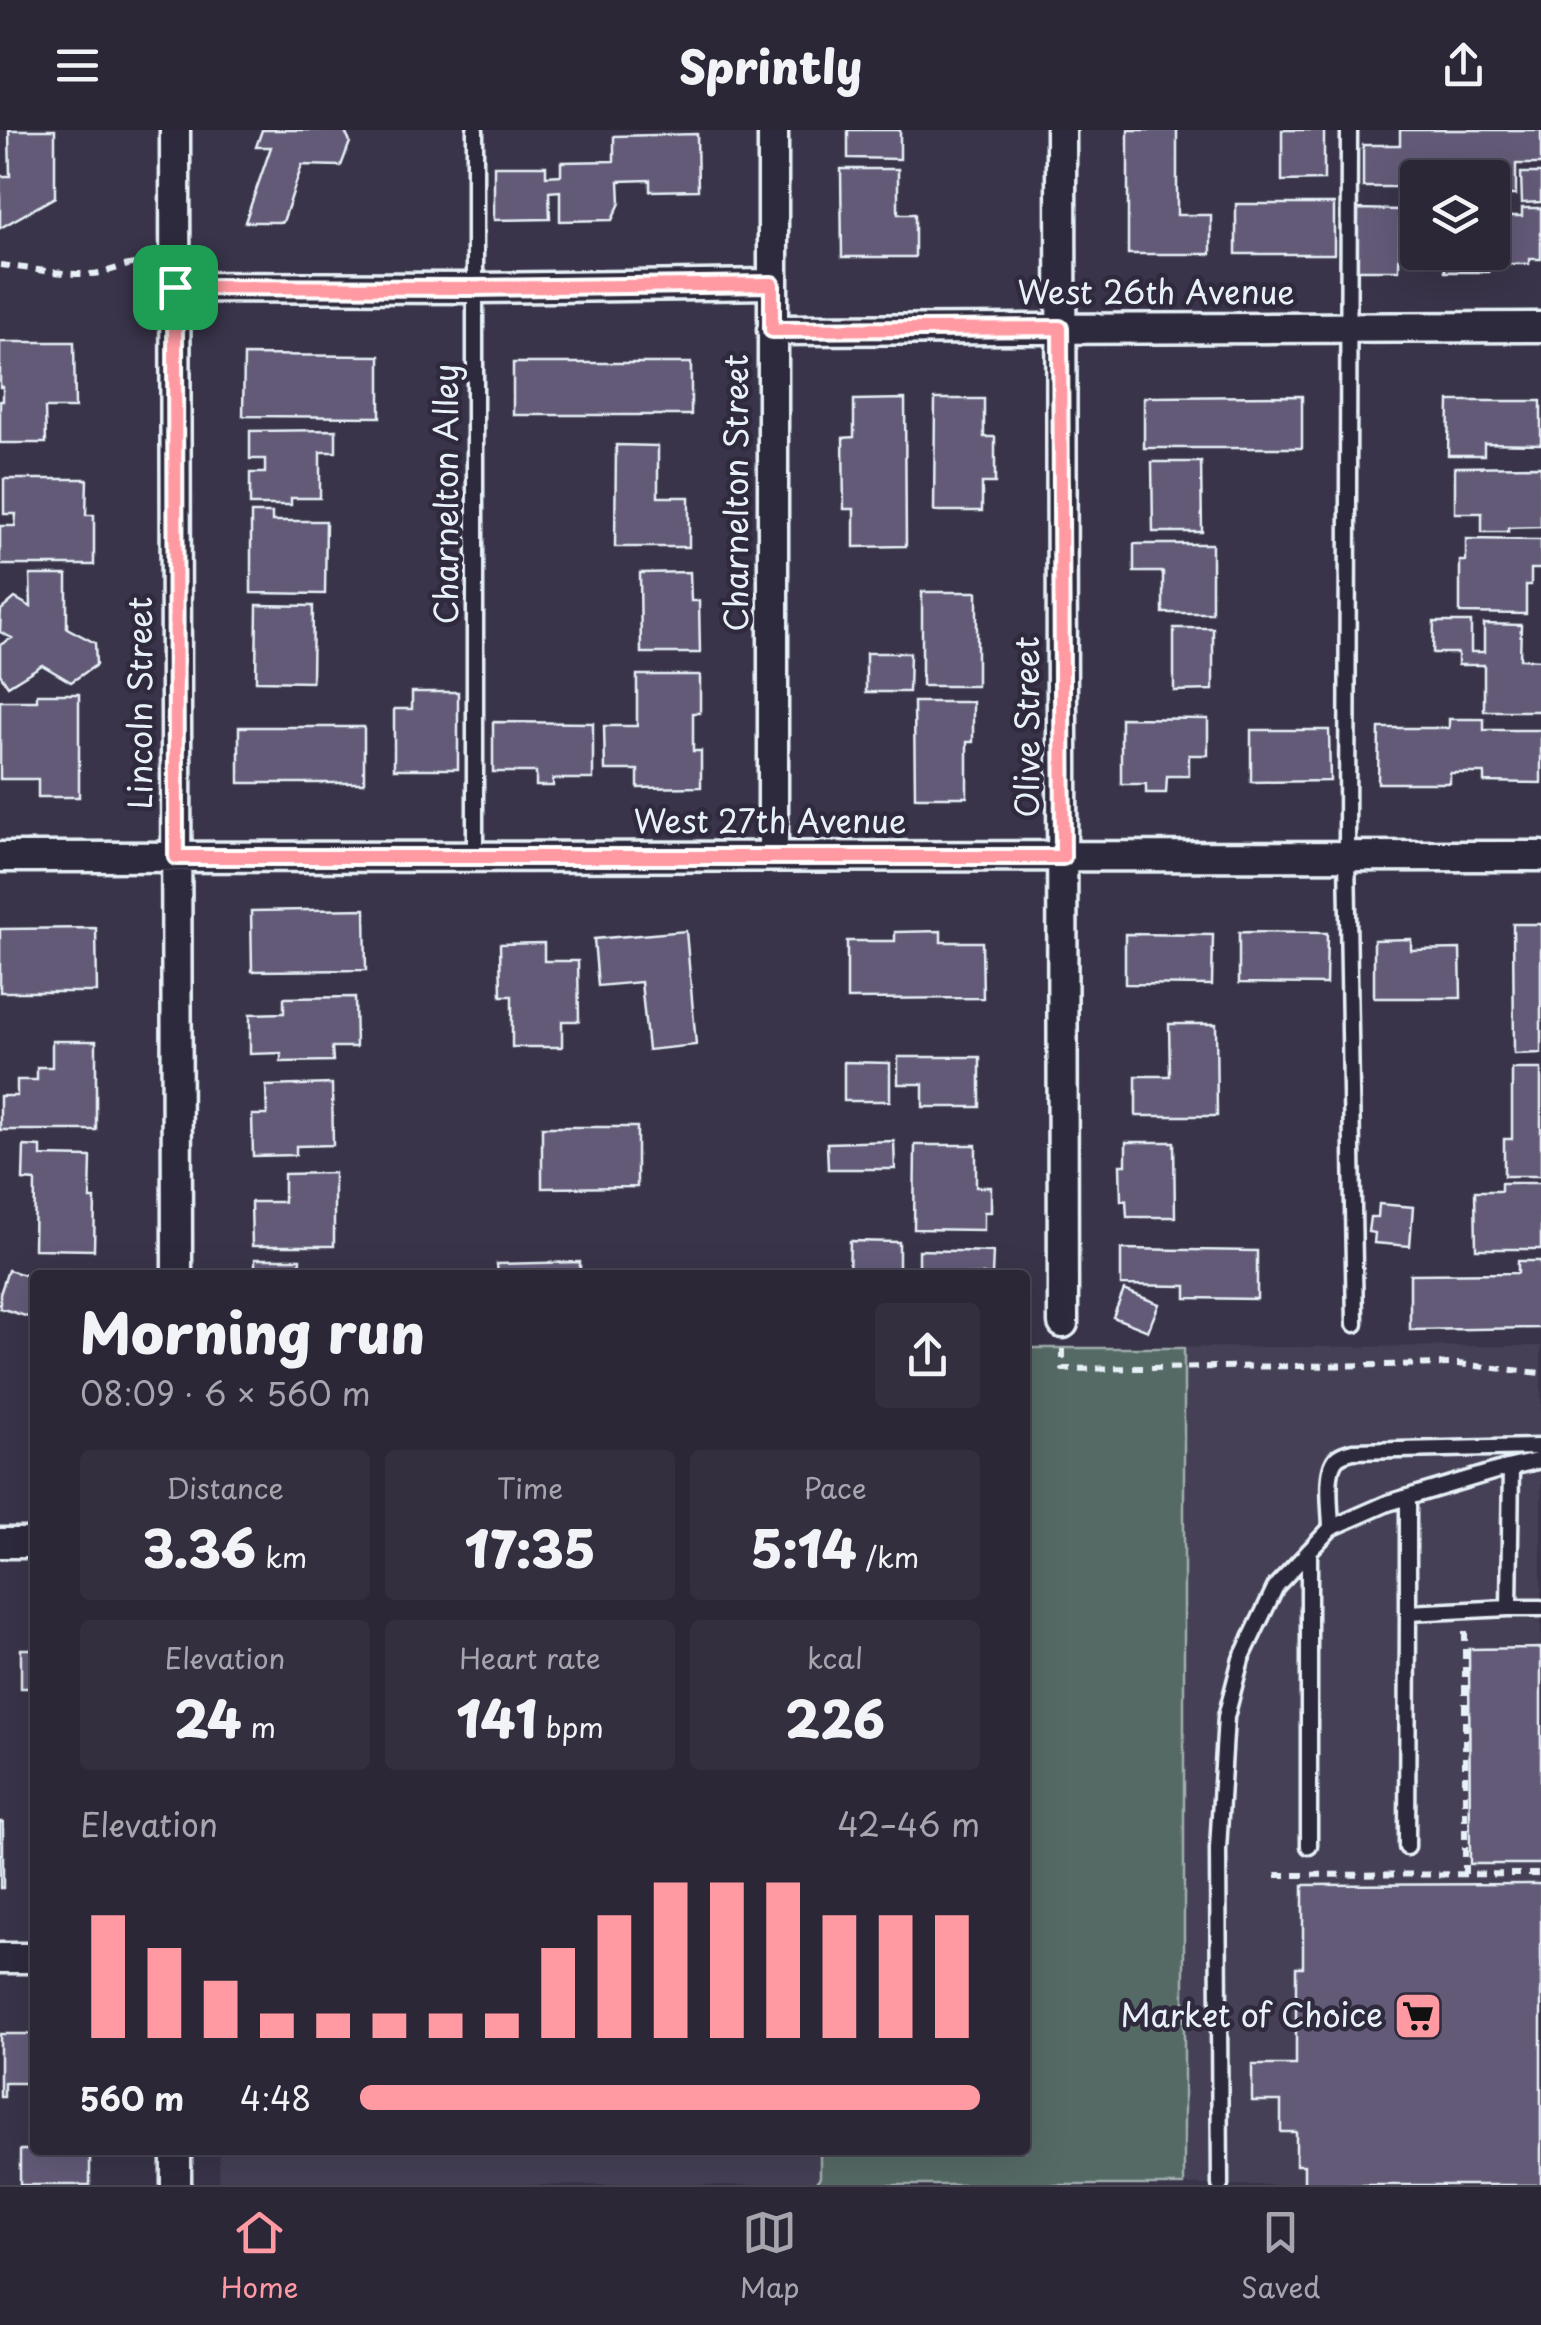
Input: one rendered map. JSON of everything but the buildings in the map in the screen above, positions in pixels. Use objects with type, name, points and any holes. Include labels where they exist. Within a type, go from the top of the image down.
[{"type":"street","name":"Lincoln Street","points":[[176,130],[177,1270]]},
{"type":"street","name":"Charnelton Street","points":[[773,130],[773,856]]},
{"type":"street","name":"Olive Street","points":[[1061,130],[1063,1323]]},
{"type":"street","points":[[175,275],[474,288],[772,284]]},
{"type":"street","name":"West 26th Avenue","points":[[772,330],[1541,328]]},
{"type":"street","name":"West 27th Avenue","points":[[0,857],[1541,856]]},
{"type":"street","points":[[0,1543],[30,1543]]},
{"type":"street","points":[[0,1958],[30,1958]]},
{"type":"street","points":[[176,2155],[176,2185]]},
{"type":"lane","name":"Charnelton Alley","points":[[475,130],[476,857]]},
{"type":"lane","points":[[1349,130],[1348,856],[1355,1324]]},
{"type":"lane","points":[[1332,1528],[1330,1480],[1332,1465],[1340,1455],[1353,1451],[1541,1447]]},
{"type":"lane","points":[[1220,2185],[1218,1849],[1226,1717],[1241,1659],[1276,1586],[1332,1528],[1388,1502],[1541,1460]]},
{"type":"lane","points":[[1509,1608],[1511,1467]]},
{"type":"lane","points":[[1407,1848],[1408,1497]]},
{"type":"lane","points":[[1309,1551],[1309,1846]]},
{"type":"lane","points":[[1408,1613],[1541,1608]]},
{"type":"path","points":[[0,264],[88,274],[130,263],[175,275]]},
{"type":"path","points":[[1063,1323],[1063,1369],[1458,1364],[1541,1373]]},
{"type":"path","points":[[1465,1631],[1465,1874]]},
{"type":"path","points":[[1276,1875],[1541,1874]]},
{"type":"shaded area","points":[[1541,1346],[1541,2185],[219,2185],[219,2155],[1030,2155],[1030,1348]]},
{"type":"green space","points":[[1030,1348],[1184,1348],[1184,2185],[814,2185],[820,2177],[820,2155],[1030,2155]]},
{"type":"place","name":"Market of Choice","points":[[1418,2016]]},
{"type":"route","points":[[772,284],[772,330],[1060,328],[1063,857],[176,857],[175,287],[772,284]]}]
